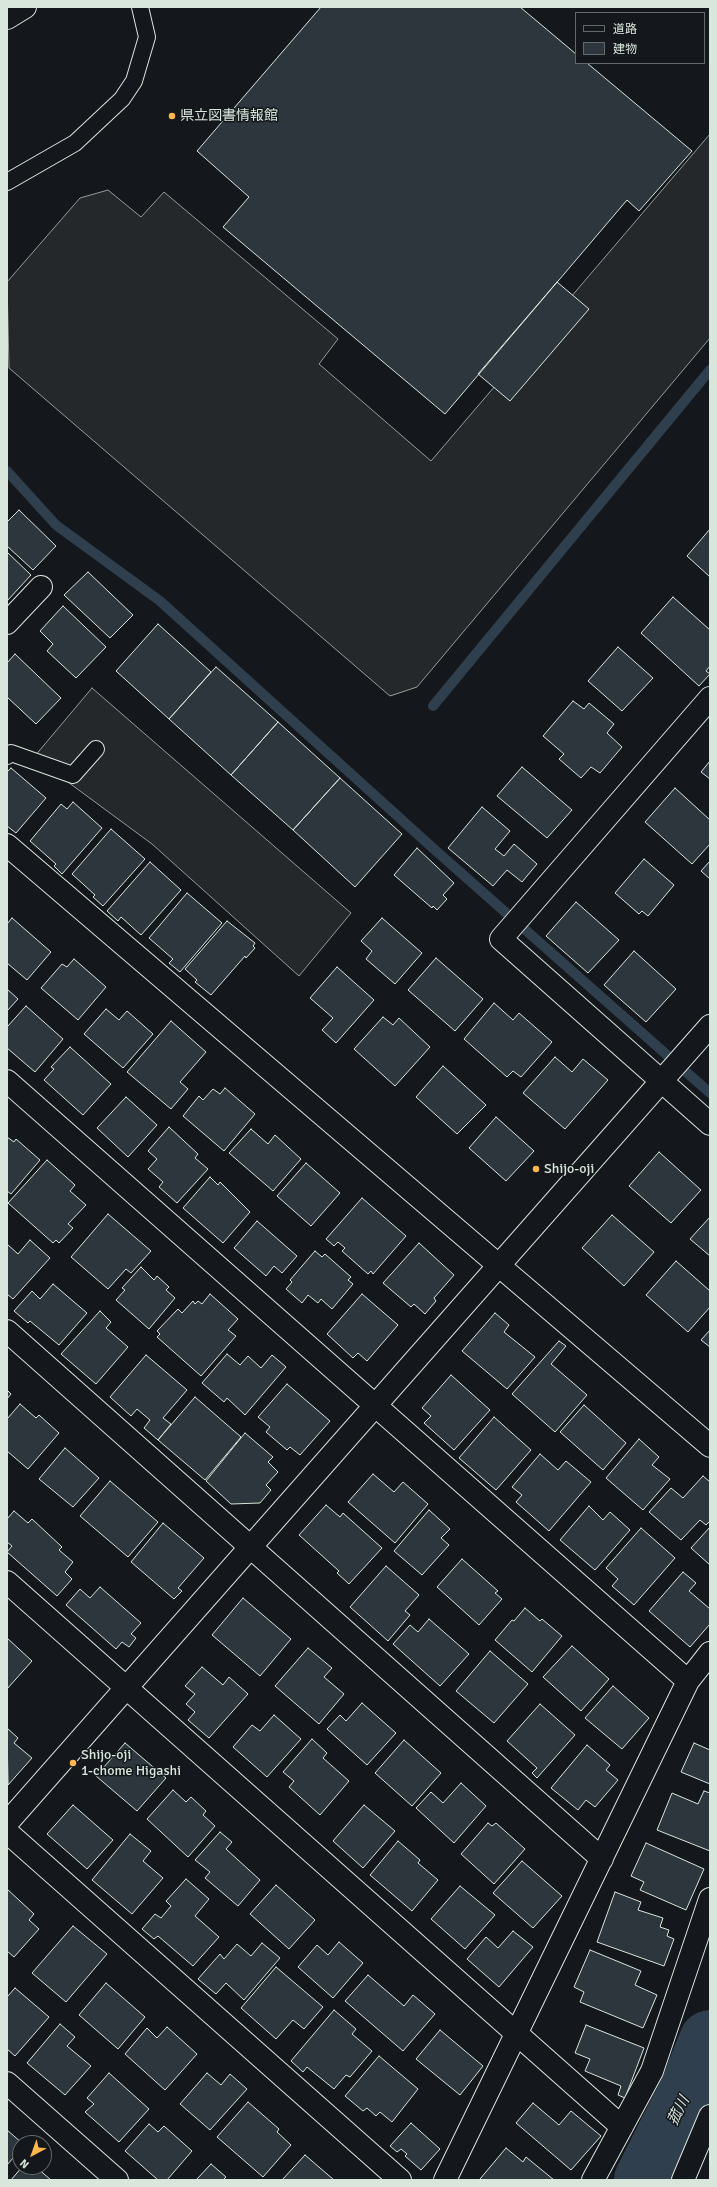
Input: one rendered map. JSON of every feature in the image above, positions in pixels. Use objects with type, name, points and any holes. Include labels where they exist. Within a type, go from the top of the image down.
[{"type":"street","points":[[7,18],[25,7]]},
{"type":"street","points":[[7,623],[41,587]]},
{"type":"street","points":[[710,698],[501,939],[710,1124]]},
{"type":"street","points":[[7,845],[710,1446]]},
{"type":"street","points":[[7,1823],[126,1686],[251,1548],[374,1405],[710,1026]]},
{"type":"street","points":[[7,1081],[688,1681]]},
{"type":"street","points":[[7,1331],[602,1859]]},
{"type":"street","points":[[7,1582],[622,2127]]},
{"type":"street","points":[[445,2180],[688,1681],[710,1653]]},
{"type":"street","points":[[7,1832],[400,2180]]},
{"type":"street","points":[[593,2180],[652,2071],[710,1899]]},
{"type":"street","points":[[7,2083],[117,2180]]},
{"type":"street","points":[[683,2180],[710,2116]]},
{"type":"lane","points":[[7,182],[75,143],[122,98],[134,81],[147,36],[140,7]]},
{"type":"lane","points":[[7,756],[11,753],[73,774],[96,749]]},
{"type":"shaded area","points":[[710,134],[710,338],[417,687],[390,696],[9,368],[7,282],[80,198],[108,190],[141,217],[164,192],[338,339],[319,364],[431,461]]},
{"type":"shaded area","points":[[92,688],[351,913],[299,976],[152,844],[34,757]]},
{"type":"building","points":[[321,7],[520,7],[575,53],[575,64],[588,64],[692,151],[639,211],[627,200],[445,414],[223,227],[249,197],[197,151]]},
{"type":"building","points":[[557,282],[589,309],[510,401],[478,374]]},
{"type":"building","points":[[19,510],[56,546],[33,570],[7,546],[7,522]]},
{"type":"building","points":[[710,529],[710,577],[687,556]]},
{"type":"building","points":[[7,552],[31,575],[7,601]]},
{"type":"building","points":[[88,572],[133,615],[110,638],[64,595]]},
{"type":"building","points":[[673,597],[710,630],[710,666],[706,671],[710,674],[699,686],[641,633]]},
{"type":"building","points":[[63,606],[106,647],[76,678],[47,651],[53,644],[40,631]]},
{"type":"building","points":[[158,624],[211,672],[169,719],[116,671]]},
{"type":"building","points":[[618,647],[653,678],[622,711],[588,681]]},
{"type":"building","points":[[15,654],[61,698],[36,724],[7,697],[7,663]]},
{"type":"building","points":[[216,667],[278,722],[231,775],[169,719]]},
{"type":"building","points":[[573,701],[584,709],[589,703],[614,724],[607,733],[622,747],[600,773],[591,767],[581,778],[559,759],[564,754],[543,736]]},
{"type":"building","points":[[278,722],[340,778],[293,830],[231,775]]},
{"type":"building","points":[[710,761],[710,779],[701,772]]},
{"type":"building","points":[[522,767],[572,810],[547,838],[497,796]]},
{"type":"building","points":[[11,768],[46,798],[16,833],[7,826],[7,772]]},
{"type":"building","points":[[340,778],[402,834],[355,887],[293,830]]},
{"type":"building","points":[[675,788],[710,820],[710,844],[692,864],[645,822]]},
{"type":"building","points":[[73,802],[102,828],[62,874],[54,866],[56,864],[30,841],[61,804],[67,809]]},
{"type":"building","points":[[482,807],[510,831],[495,849],[504,856],[514,844],[537,864],[522,882],[507,870],[493,886],[448,848]]},
{"type":"building","points":[[111,829],[145,859],[103,906],[93,897],[95,895],[72,874]]},
{"type":"building","points":[[417,848],[454,883],[443,895],[447,899],[437,910],[433,906],[432,908],[394,875]]},
{"type":"building","points":[[644,859],[674,885],[648,916],[642,911],[639,914],[615,893]]},
{"type":"building","points":[[710,861],[710,879],[701,871]]},
{"type":"building","points":[[150,862],[181,890],[141,935],[121,917],[118,921],[107,911]]},
{"type":"building","points":[[187,893],[222,923],[180,972],[169,963],[173,959],[149,938]]},
{"type":"building","points":[[576,902],[619,940],[588,973],[546,936]]},
{"type":"building","points":[[12,918],[51,952],[27,980],[7,963],[7,924]]},
{"type":"building","points":[[382,918],[422,953],[395,984],[366,959],[372,951],[361,941]]},
{"type":"building","points":[[227,921],[255,943],[253,946],[255,948],[246,958],[245,956],[211,995],[195,982],[197,980],[185,969]]},
{"type":"building","points":[[634,951],[676,989],[646,1022],[604,985]]},
{"type":"building","points":[[436,958],[483,999],[455,1031],[408,990]]},
{"type":"building","points":[[74,959],[106,987],[78,1020],[41,988],[62,964],[67,967]]},
{"type":"building","points":[[337,967],[374,1000],[336,1043],[322,1030],[333,1018],[310,998]]},
{"type":"building","points":[[7,989],[18,999],[7,1011]]},
{"type":"building","points":[[494,1003],[513,1020],[519,1013],[552,1042],[521,1077],[513,1071],[507,1077],[464,1039]]},
{"type":"building","points":[[26,1006],[63,1039],[35,1072],[7,1048],[7,1027]]},
{"type":"building","points":[[106,1009],[119,1020],[127,1011],[153,1034],[123,1068],[84,1034]]},
{"type":"building","points":[[383,1017],[393,1025],[399,1018],[430,1047],[395,1086],[354,1049]]},
{"type":"building","points":[[171,1021],[206,1052],[180,1082],[188,1089],[171,1109],[127,1072]]},
{"type":"building","points":[[70,1047],[111,1084],[83,1115],[44,1080],[54,1069],[51,1067]]},
{"type":"building","points":[[555,1057],[572,1072],[583,1059],[608,1080],[565,1129],[523,1093]]},
{"type":"building","points":[[443,1066],[486,1105],[457,1134],[416,1097]]},
{"type":"building","points":[[225,1088],[255,1114],[224,1151],[183,1116],[199,1096],[203,1100],[213,1089],[220,1094]]},
{"type":"building","points":[[126,1097],[157,1125],[128,1157],[97,1128]]},
{"type":"building","points":[[496,1117],[534,1151],[506,1181],[469,1148]]},
{"type":"building","points":[[169,1127],[198,1154],[195,1158],[208,1169],[177,1203],[159,1187],[163,1182],[148,1169],[157,1159],[148,1151]]},
{"type":"building","points":[[251,1129],[268,1144],[275,1135],[301,1159],[273,1191],[229,1153]]},
{"type":"building","points":[[7,1137],[14,1142],[16,1139],[40,1160],[11,1194],[7,1191]]},
{"type":"building","points":[[659,1152],[701,1190],[671,1223],[629,1186]]},
{"type":"building","points":[[47,1160],[75,1185],[70,1191],[86,1205],[68,1224],[73,1228],[59,1243],[56,1240],[53,1243],[8,1203]]},
{"type":"building","points":[[306,1163],[340,1193],[311,1226],[277,1196]]},
{"type":"building","points":[[210,1177],[218,1185],[220,1182],[250,1212],[223,1243],[183,1208]]},
{"type":"building","points":[[362,1198],[406,1236],[373,1274],[371,1271],[368,1274],[342,1251],[345,1248],[338,1242],[334,1246],[326,1239]]},
{"type":"building","points":[[108,1214],[151,1251],[131,1273],[126,1269],[108,1289],[71,1257]]},
{"type":"building","points":[[612,1215],[654,1252],[624,1286],[582,1248]]},
{"type":"building","points":[[710,1217],[710,1256],[690,1239]]},
{"type":"building","points":[[257,1221],[297,1256],[282,1273],[274,1266],[266,1276],[234,1248]]},
{"type":"building","points":[[30,1240],[50,1258],[13,1299],[7,1294],[7,1244],[18,1254]]},
{"type":"building","points":[[419,1243],[454,1275],[434,1298],[436,1301],[425,1314],[414,1304],[411,1307],[383,1283]]},
{"type":"building","points":[[315,1251],[322,1257],[325,1254],[351,1277],[348,1280],[353,1284],[332,1309],[321,1299],[318,1303],[308,1295],[302,1303],[286,1289],[292,1282],[290,1280]]},
{"type":"building","points":[[676,1261],[710,1291],[710,1307],[688,1332],[646,1295]]},
{"type":"building","points":[[141,1267],[154,1280],[157,1276],[169,1287],[166,1290],[175,1298],[149,1329],[116,1300],[125,1290],[122,1288]]},
{"type":"building","points":[[53,1284],[87,1313],[59,1345],[30,1321],[28,1323],[14,1311],[32,1291],[40,1299]]},
{"type":"building","points":[[210,1294],[238,1319],[228,1330],[236,1336],[201,1376],[157,1337],[160,1334],[157,1331],[178,1309],[182,1313],[193,1301],[195,1304],[198,1301],[202,1304]]},
{"type":"building","points":[[362,1294],[398,1325],[367,1361],[358,1353],[353,1358],[327,1334]]},
{"type":"building","points":[[100,1311],[111,1322],[106,1328],[128,1347],[96,1384],[61,1354]]},
{"type":"building","points":[[495,1313],[509,1325],[504,1332],[535,1357],[507,1389],[462,1351]]},
{"type":"building","points":[[710,1330],[710,1347],[701,1340]]},
{"type":"building","points":[[559,1341],[566,1346],[551,1364],[587,1395],[555,1432],[512,1394]]},
{"type":"building","points":[[227,1354],[240,1365],[248,1356],[261,1368],[272,1355],[286,1367],[245,1415],[227,1398],[224,1402],[202,1383]]},
{"type":"building","points":[[146,1355],[187,1390],[163,1418],[171,1424],[158,1440],[144,1428],[150,1420],[137,1409],[131,1416],[110,1397]]},
{"type":"building","points":[[451,1375],[490,1410],[454,1450],[424,1423],[431,1416],[422,1408]]},
{"type":"building","points":[[287,1384],[330,1421],[300,1455],[290,1447],[287,1450],[266,1432],[270,1427],[258,1417]]},
{"type":"building","points":[[7,1390],[11,1394],[7,1399]]},
{"type":"building","points":[[195,1397],[241,1437],[205,1480],[158,1440]]},
{"type":"building","points":[[20,1404],[36,1418],[39,1415],[59,1433],[28,1469],[7,1451],[7,1419]]},
{"type":"building","points":[[584,1405],[626,1443],[603,1470],[560,1432]]},
{"type":"building","points":[[494,1417],[531,1450],[496,1490],[459,1458]]},
{"type":"building","points":[[245,1433],[273,1457],[268,1462],[278,1472],[266,1485],[271,1490],[260,1503],[231,1504],[206,1481]]},
{"type":"building","points":[[639,1439],[659,1457],[652,1465],[670,1479],[643,1510],[606,1478]]},
{"type":"building","points":[[65,1448],[99,1478],[73,1507],[39,1479]]},
{"type":"building","points":[[540,1454],[558,1470],[566,1461],[591,1482],[549,1531],[516,1502],[522,1495],[512,1487]]},
{"type":"building","points":[[373,1474],[394,1492],[403,1482],[428,1504],[395,1543],[348,1502]]},
{"type":"building","points":[[703,1476],[710,1482],[710,1521],[706,1525],[700,1520],[681,1540],[649,1512],[671,1488],[683,1498]]},
{"type":"building","points":[[110,1481],[158,1522],[128,1557],[80,1516]]},
{"type":"building","points":[[326,1505],[340,1517],[343,1513],[382,1548],[349,1584],[337,1573],[339,1571],[299,1535]]},
{"type":"building","points":[[589,1506],[603,1520],[610,1512],[630,1530],[595,1570],[560,1540]]},
{"type":"building","points":[[429,1510],[450,1529],[441,1538],[449,1545],[422,1575],[394,1551]]},
{"type":"building","points":[[14,1511],[28,1523],[32,1519],[62,1547],[59,1550],[73,1562],[65,1572],[72,1579],[57,1596],[7,1552],[12,1546],[7,1542],[7,1519]]},
{"type":"building","points":[[163,1523],[204,1558],[178,1588],[182,1591],[174,1599],[131,1562]]},
{"type":"building","points":[[710,1527],[710,1565],[691,1548]]},
{"type":"building","points":[[641,1528],[675,1558],[634,1605],[612,1586],[618,1579],[606,1568]]},
{"type":"building","points":[[462,1559],[498,1591],[495,1593],[502,1599],[479,1625],[437,1587]]},
{"type":"building","points":[[386,1566],[419,1595],[405,1611],[410,1615],[388,1641],[350,1607]]},
{"type":"building","points":[[683,1572],[696,1583],[689,1591],[710,1609],[710,1624],[690,1647],[649,1611]]},
{"type":"building","points":[[100,1587],[141,1623],[131,1634],[136,1638],[129,1647],[122,1642],[116,1649],[66,1605],[80,1589],[90,1598]]},
{"type":"building","points":[[243,1598],[291,1639],[260,1676],[212,1635]]},
{"type":"building","points":[[525,1608],[540,1621],[542,1619],[562,1636],[532,1672],[495,1640],[512,1620],[514,1621]]},
{"type":"building","points":[[429,1619],[469,1654],[440,1686],[393,1644],[410,1625],[418,1632]]},
{"type":"building","points":[[7,1638],[32,1661],[7,1689]]},
{"type":"building","points":[[572,1646],[609,1679],[581,1711],[543,1677]]},
{"type":"building","points":[[308,1648],[332,1668],[324,1677],[344,1694],[319,1724],[275,1686]]},
{"type":"building","points":[[490,1651],[528,1684],[494,1723],[456,1691]]},
{"type":"building","points":[[202,1667],[223,1685],[229,1677],[248,1694],[209,1738],[188,1720],[195,1712],[186,1704],[195,1694],[185,1686]]},
{"type":"building","points":[[613,1686],[649,1718],[622,1749],[585,1718]]},
{"type":"building","points":[[362,1703],[396,1733],[367,1765],[327,1729],[340,1715],[346,1721]]},
{"type":"building","points":[[540,1704],[575,1735],[537,1778],[532,1773],[537,1768],[507,1741]]},
{"type":"building","points":[[274,1715],[301,1739],[267,1777],[233,1747],[252,1725],[260,1731]]},
{"type":"building","points":[[7,1728],[18,1738],[14,1743],[32,1758],[8,1785]]},
{"type":"building","points":[[312,1739],[327,1753],[323,1758],[349,1781],[320,1815],[289,1787],[294,1781],[283,1772]]},
{"type":"building","points":[[404,1740],[441,1773],[412,1806],[375,1773]]},
{"type":"building","points":[[125,1743],[166,1778],[137,1811],[96,1776]]},
{"type":"building","points":[[694,1743],[710,1750],[710,1784],[681,1772]]},
{"type":"building","points":[[587,1745],[610,1765],[606,1770],[618,1780],[595,1807],[586,1800],[578,1810],[551,1788]]},
{"type":"building","points":[[461,1783],[486,1806],[454,1843],[416,1808],[431,1792],[443,1803]]},
{"type":"building","points":[[173,1790],[186,1802],[191,1797],[206,1811],[203,1815],[215,1826],[188,1857],[147,1819]]},
{"type":"building","points":[[704,1791],[710,1793],[710,1851],[657,1830],[672,1793],[698,1804]]},
{"type":"building","points":[[73,1805],[113,1840],[87,1869],[47,1834]]},
{"type":"building","points":[[364,1805],[395,1831],[363,1868],[333,1841]]},
{"type":"building","points":[[488,1823],[492,1826],[496,1823],[525,1849],[494,1884],[461,1854]]},
{"type":"building","points":[[220,1832],[232,1842],[226,1849],[260,1880],[238,1906],[205,1878],[210,1872],[195,1860]]},
{"type":"building","points":[[130,1834],[151,1851],[143,1861],[163,1878],[132,1914],[92,1880]]},
{"type":"building","points":[[398,1841],[420,1860],[418,1863],[438,1880],[412,1911],[370,1875]]},
{"type":"building","points":[[646,1843],[704,1869],[686,1910],[640,1890],[644,1882],[631,1876]]},
{"type":"building","points":[[522,1861],[562,1896],[533,1928],[493,1893]]},
{"type":"building","points":[[186,1879],[209,1899],[195,1916],[219,1937],[193,1966],[158,1936],[154,1939],[142,1929],[155,1914],[161,1918],[171,1906],[166,1901]]},
{"type":"building","points":[[276,1885],[315,1920],[289,1949],[250,1914]]},
{"type":"building","points":[[460,1886],[495,1915],[465,1949],[431,1919]]},
{"type":"building","points":[[7,1889],[34,1914],[29,1920],[39,1929],[14,1957],[7,1951]]},
{"type":"building","points":[[615,1892],[641,1902],[638,1910],[663,1918],[660,1927],[669,1930],[667,1936],[674,1939],[664,1966],[597,1942]]},
{"type":"building","points":[[73,1926],[107,1954],[66,2002],[32,1973]]},
{"type":"building","points":[[513,1931],[533,1947],[499,1987],[467,1959],[486,1937],[498,1948]]},
{"type":"building","points":[[339,1942],[363,1963],[333,1998],[298,1967],[317,1945],[328,1955]]},
{"type":"building","points":[[262,1943],[280,1958],[244,2000],[226,1983],[216,1994],[198,1979],[220,1954],[224,1959],[237,1944],[251,1956]]},
{"type":"building","points":[[590,1950],[641,1971],[635,1985],[657,1995],[643,2028],[580,2002],[584,1992],[574,1987]]},
{"type":"building","points":[[276,1967],[323,2007],[304,2029],[293,2020],[276,2039],[241,2008]]},
{"type":"building","points":[[368,1975],[404,2006],[413,1995],[435,2014],[403,2051],[345,2001]]},
{"type":"building","points":[[106,1983],[145,2017],[118,2049],[79,2015]]},
{"type":"building","points":[[15,1988],[49,2017],[15,2056],[7,2049],[7,1997]]},
{"type":"building","points":[[334,2010],[356,2029],[352,2034],[372,2051],[350,2077],[346,2075],[334,2089],[307,2067],[303,2072],[291,2061]]},
{"type":"building","points":[[60,2024],[75,2037],[67,2046],[91,2066],[65,2095],[27,2063]]},
{"type":"building","points":[[586,2025],[644,2048],[625,2098],[618,2095],[621,2086],[585,2071],[590,2059],[575,2053]]},
{"type":"building","points":[[167,2027],[197,2054],[165,2090],[125,2054],[147,2028],[157,2038]]},
{"type":"building","points":[[440,2030],[483,2066],[460,2095],[416,2059]]},
{"type":"building","points":[[379,2056],[418,2089],[392,2122],[380,2112],[376,2116],[367,2108],[363,2111],[345,2096]]},
{"type":"building","points":[[109,2073],[149,2109],[119,2142],[85,2112],[94,2104],[87,2098]]},
{"type":"building","points":[[207,2073],[221,2085],[230,2074],[247,2089],[210,2130],[180,2104]]},
{"type":"building","points":[[248,2102],[279,2129],[277,2132],[291,2145],[263,2177],[217,2137]]},
{"type":"building","points":[[533,2103],[559,2125],[571,2111],[601,2136],[571,2170],[516,2123]]},
{"type":"building","points":[[411,2123],[440,2149],[421,2170],[405,2156],[407,2154],[401,2149],[397,2152],[390,2146]]},
{"type":"building","points":[[149,2124],[158,2132],[164,2126],[192,2151],[167,2180],[158,2180],[125,2151]]},
{"type":"building","points":[[7,2130],[13,2135],[12,2159],[7,2165]]},
{"type":"building","points":[[506,2148],[523,2162],[526,2157],[554,2180],[480,2179]]},
{"type":"building","points":[[305,2155],[334,2180],[282,2180]]},
{"type":"building","points":[[211,2164],[226,2177],[223,2180],[196,2180]]},
{"type":"building","points":[[15,2175],[45,2175],[51,2180],[11,2180]]},
{"type":"waterway","points":[[433,706],[710,370]]},
{"type":"waterway","points":[[7,471],[56,525],[160,601],[435,850],[710,1093]]},
{"type":"waterway","name":"菰川","points":[[645,2180],[689,2093],[710,2041]]},
{"type":"place","name":"県立図書情報館","points":[[172,116]]},
{"type":"place","name":"Shijo-oji","points":[[536,1169]]},
{"type":"place","name":"Shijo-oji 1-chome Higashi","points":[[73,1763]]}]
